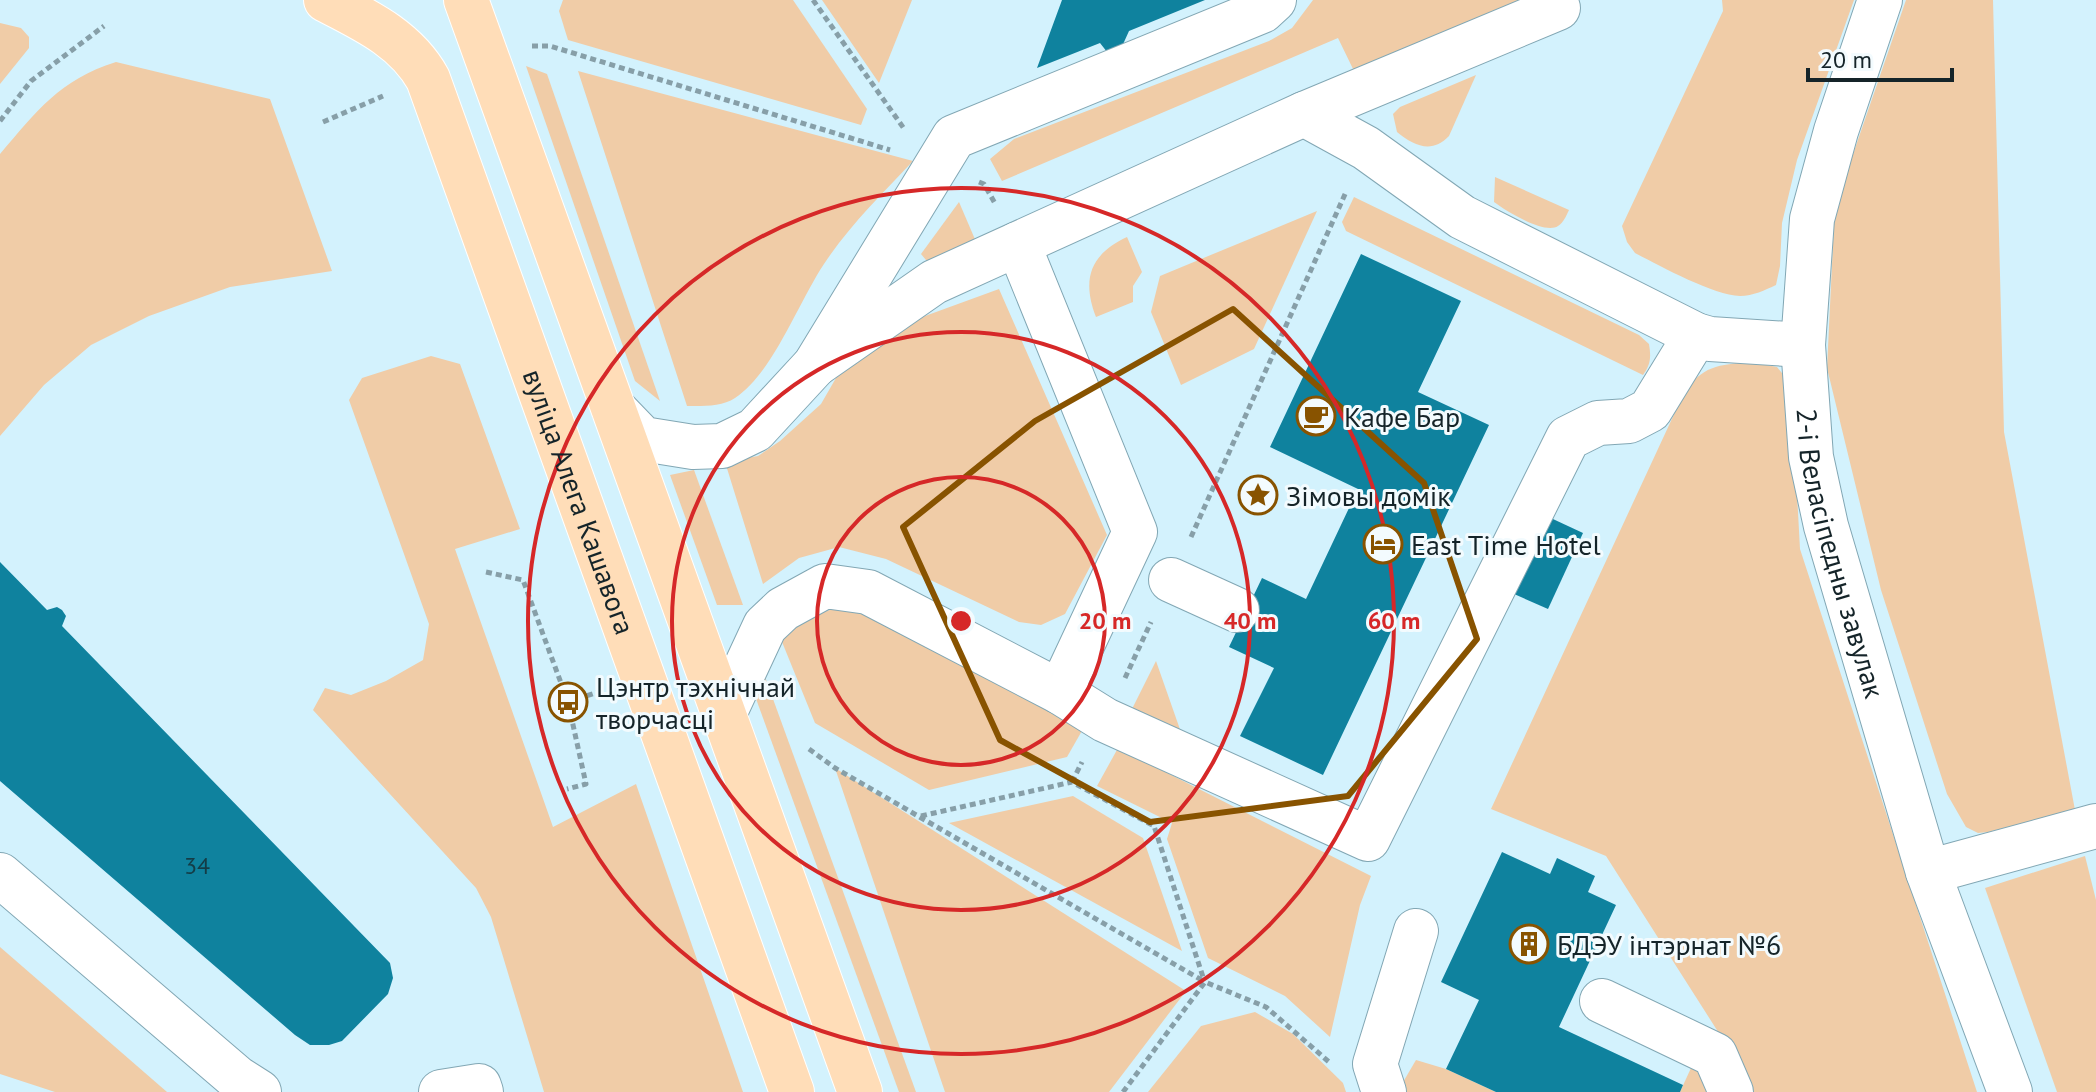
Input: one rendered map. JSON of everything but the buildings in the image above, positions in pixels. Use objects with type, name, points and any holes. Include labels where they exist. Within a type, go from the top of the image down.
[{"type":"main road","name":"вуліца Алега Кашавога","points":[[326,0],[376,26],[407,50],[428,79],[792,1092]]},
{"type":"main road","points":[[466,0],[860,1092]]},
{"type":"street","points":[[815,365],[932,164],[954,137],[1262,11],[1274,0]]},
{"type":"street","name":"2-і Веласіпедны завулак","points":[[1880,0],[1836,131],[1812,219],[1803,345],[1811,457],[1826,526],[1928,872],[2010,1092]]},
{"type":"street","points":[[614,409],[643,439],[693,447],[722,446],[755,430],[815,365],[934,282],[1304,114],[1558,8]]},
{"type":"street","points":[[1304,114],[1366,148],[1462,217],[1696,335],[1710,339],[1803,345]]},
{"type":"street","points":[[1018,244],[1135,532],[1060,692]]},
{"type":"street","points":[[724,714],[765,626],[783,609],[825,586],[868,592],[1060,692],[1105,720],[1368,839],[1568,438],[1598,423],[1629,421],[1650,410],[1696,335]]},
{"type":"street","points":[[1171,580],[1237,610]]},
{"type":"street","points":[[1928,872],[2096,826]]},
{"type":"street","points":[[0,875],[237,1078],[259,1092]]},
{"type":"street","points":[[1384,1092],[1375,1064],[1416,931]]},
{"type":"street","points":[[1602,1001],[1715,1055],[1731,1092]]},
{"type":"street","points":[[441,1092],[479,1086],[481,1092]]},
{"type":"path","points":[[813,0],[932,164]]},
{"type":"path","points":[[0,121],[31,81],[104,26]]},
{"type":"path","points":[[550,46],[932,164],[984,184],[1018,244]]},
{"type":"path","points":[[323,122],[388,94]]},
{"type":"path","points":[[1105,720],[1366,148]]},
{"type":"path","points":[[486,572],[523,580],[568,702],[586,784],[567,789]]},
{"type":"path","points":[[809,749],[835,768],[1205,982],[1266,1007],[1330,1063]]},
{"type":"path","points":[[920,817],[1072,782],[1154,826],[1205,982]]},
{"type":"path","points":[[1123,1092],[1205,982]]},
{"type":"highlighted area","points":[[1233,309],[1424,483],[1477,639],[1348,796],[1150,822],[1000,740],[903,527],[1035,421]]},
{"type":"shaded area","points":[[563,0],[793,0],[867,109],[861,125],[568,40],[559,11]]},
{"type":"shaded area","points":[[822,0],[912,0],[879,83]]},
{"type":"shaded area","points":[[1313,0],[1528,0],[1354,71],[1338,38],[1002,181],[990,159],[1014,139],[1269,41],[1292,28]]},
{"type":"shaded area","points":[[1722,0],[1854,0],[1797,160],[1782,223],[1776,285],[1745,296],[1702,285],[1635,253],[1627,242],[1622,226],[1723,11]]},
{"type":"shaded area","points":[[1906,0],[1993,0],[2004,432],[2075,810],[1978,833],[1966,827],[1947,794],[1881,590],[1827,368],[1834,223],[1850,163]]},
{"type":"shaded area","points":[[0,23],[21,28],[29,37],[29,48],[0,84]]},
{"type":"shaded area","points":[[116,62],[270,99],[332,271],[230,287],[149,316],[91,345],[44,385],[0,436],[0,154],[50,99],[79,78]]},
{"type":"shaded area","points":[[526,66],[547,74],[660,401],[635,381]]},
{"type":"shaded area","points":[[578,71],[913,161],[834,250],[773,355],[749,387],[730,401],[687,406]]},
{"type":"shaded area","points":[[1476,75],[1449,136],[1443,142],[1423,146],[1397,132],[1393,114],[1400,107]]},
{"type":"shaded area","points":[[1495,177],[1569,210],[1565,219],[1558,226],[1544,227],[1507,211],[1494,202]]},
{"type":"shaded area","points":[[1354,197],[1639,335],[1649,344],[1650,360],[1646,371],[1643,375],[1346,231],[1342,222]]},
{"type":"shaded area","points":[[959,202],[977,244],[931,266],[921,254]]},
{"type":"shaded area","points":[[1317,211],[1254,349],[1181,385],[1151,312],[1160,276]]},
{"type":"shaded area","points":[[1127,237],[1142,272],[1133,286],[1133,302],[1096,317],[1089,290],[1092,269],[1105,251]]},
{"type":"shaded area","points":[[999,289],[1107,535],[1065,614],[1041,625],[1019,622],[886,559],[839,547],[799,558],[763,584],[725,462],[758,456],[780,441],[821,404],[836,378],[884,331]]},
{"type":"shaded area","points":[[431,356],[460,364],[520,529],[455,549],[553,827],[636,784],[743,1092],[544,1092],[491,917],[476,888],[313,710],[325,688],[351,695],[386,681],[423,660],[429,624],[349,400],[362,378]]},
{"type":"shaded area","points":[[1751,362],[1777,367],[1791,384],[1800,549],[1977,1092],[1740,1092],[1722,1038],[1606,856],[1491,809],[1683,395],[1697,378],[1712,368]]},
{"type":"shaded area","points":[[694,470],[743,605],[717,605],[670,475]]},
{"type":"shaded area","points":[[835,608],[856,609],[1091,715],[1067,757],[929,790],[815,723],[780,637],[798,622]]},
{"type":"shaded area","points":[[1156,661],[1183,738],[1130,713]]},
{"type":"shaded area","points":[[765,677],[916,1092],[899,1092],[755,696]]},
{"type":"shaded area","points":[[1118,748],[1371,876],[1360,905],[1330,1037],[1285,996],[1208,958],[1167,839],[1172,823],[1097,786]]},
{"type":"shaded area","points":[[835,768],[1186,991],[1109,1092],[945,1092]]},
{"type":"shaded area","points":[[1073,796],[1143,838],[1182,951],[949,823]]},
{"type":"shaded area","points":[[2085,856],[2096,900],[2096,1092],[2057,1092],[1985,888]]},
{"type":"shaded area","points":[[0,947],[167,1092],[55,1092],[0,1074]]},
{"type":"shaded area","points":[[1255,1012],[1293,1034],[1343,1083],[1346,1092],[1148,1092],[1201,1026]]},
{"type":"shaded area","points":[[1416,1060],[1446,1069],[1496,1092],[1400,1092]]},
{"type":"shaded area","points":[[1691,1068],[1705,1075],[1713,1092],[1680,1092]]},
{"type":"place","name":"Кафе Бар","points":[[1316,416]]},
{"type":"place","name":"Зімовы домік","points":[[1258,495]]},
{"type":"place","name":"East Time Hotel","points":[[1383,544]]},
{"type":"place","name":"Цэнтр тэхнічнай творчасці","points":[[568,702]]},
{"type":"place","name":"БДЭУ інтэрнат №6","points":[[1529,944]]}]
